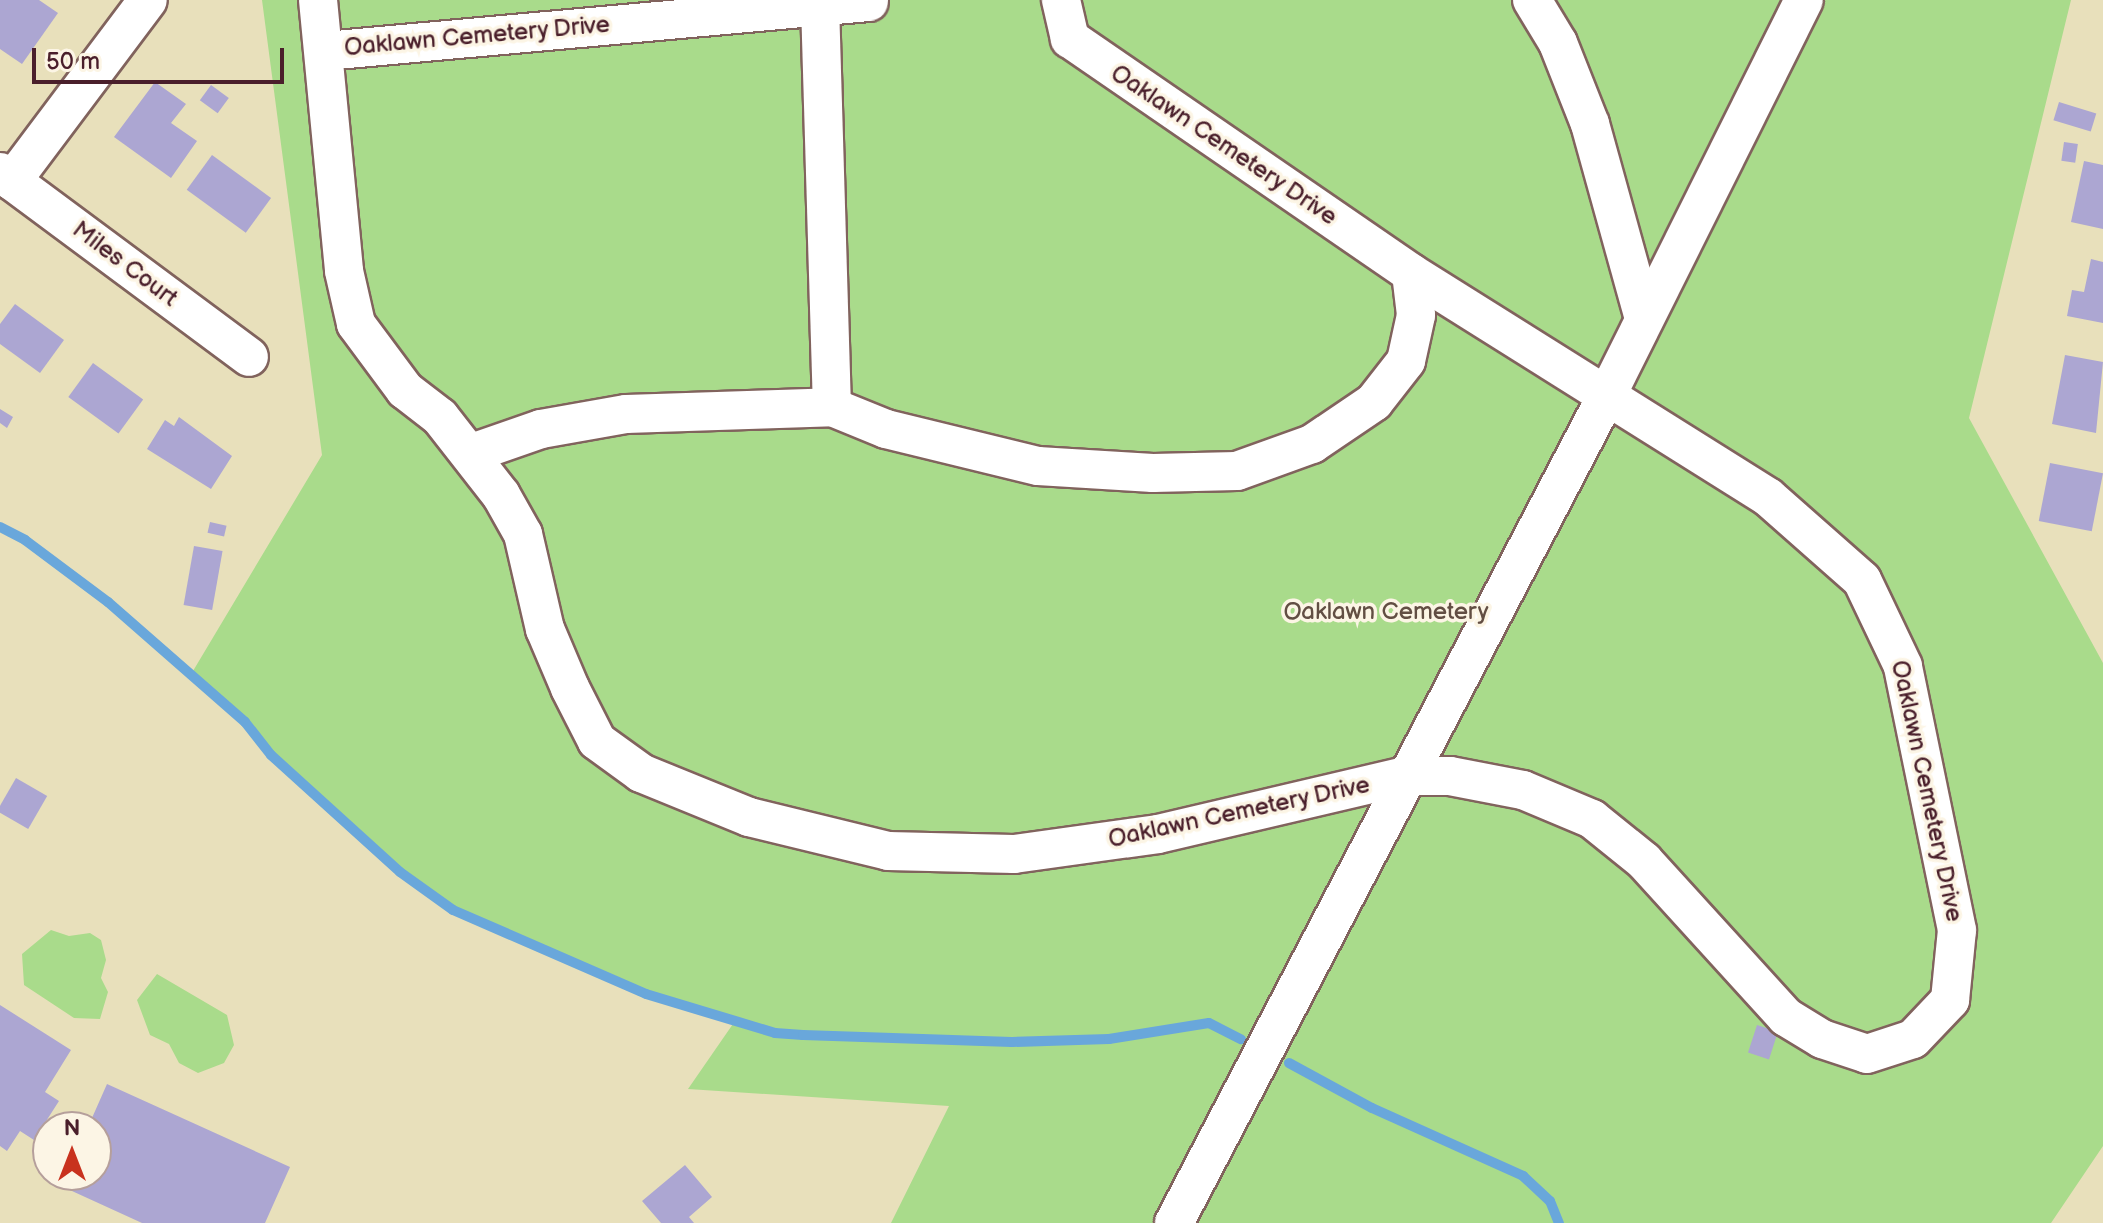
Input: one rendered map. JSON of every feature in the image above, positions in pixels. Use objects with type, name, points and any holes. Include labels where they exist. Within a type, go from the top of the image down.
[{"type":"street","points":[[6,176],[148,0]]},
{"type":"street","name":"Oaklawn Cemetery Drive","points":[[318,0],[344,271],[356,324],[405,390],[440,417],[472,453],[523,534],[545,629],[597,741],[641,773],[749,817],[888,851],[1014,854],[1158,834],[1406,776],[1450,776],[1523,790],[1592,819],[1644,861],[1786,1017],[1822,1039],[1867,1054],[1913,1039],[1950,1000],[1957,930],[1903,666],[1886,622],[1862,580],[1768,497],[1411,273],[1070,39],[1061,0]]},
{"type":"street","points":[[1532,0],[1558,43],[1590,124],[1644,319]]},
{"type":"street","name":"Oaklawn Cemetery Drive","points":[[1174,1223],[1607,395],[1804,0]]},
{"type":"street","name":"Oaklawn Cemetery Drive","points":[[325,51],[820,4],[869,2]]},
{"type":"street","points":[[820,4],[832,407]]},
{"type":"street","name":"Miles Court","points":[[6,176],[249,357]]},
{"type":"street","points":[[472,453],[541,429],[626,414],[832,407],[886,429],[1038,466],[1153,473],[1237,471],[1312,444],[1374,402],[1406,361],[1416,315],[1411,273]]},
{"type":"green space","name":"Oaklawn Cemetery","points":[[262,0],[2071,0],[1969,418],[2103,663],[2103,1146],[2051,1223],[891,1223],[949,1106],[688,1089],[735,1021],[646,994],[453,910],[400,872],[190,676],[322,455]]},
{"type":"green space","points":[[51,930],[69,936],[90,933],[101,940],[106,960],[101,978],[108,992],[100,1019],[74,1018],[24,985],[22,954]]},
{"type":"green space","points":[[157,974],[227,1015],[234,1045],[224,1063],[198,1073],[179,1063],[169,1044],[150,1035],[137,1000]]},
{"type":"building","points":[[0,0],[39,0],[58,13],[22,64],[0,49]]},
{"type":"building","points":[[155,82],[186,104],[171,123],[197,141],[171,178],[114,137]]},
{"type":"building","points":[[211,85],[229,98],[218,113],[200,100]]},
{"type":"building","points":[[2059,102],[2096,113],[2091,132],[2053,120]]},
{"type":"building","points":[[2064,142],[2078,144],[2075,163],[2061,161]]},
{"type":"building","points":[[212,155],[271,198],[246,233],[187,190]]},
{"type":"building","points":[[2084,161],[2103,165],[2103,229],[2071,222]]},
{"type":"building","points":[[2091,259],[2103,262],[2103,323],[2067,316],[2072,290],[2084,292]]},
{"type":"building","points":[[15,304],[64,340],[40,373],[0,344],[0,324]]},
{"type":"building","points":[[2065,355],[2103,362],[2096,433],[2052,424]]},
{"type":"building","points":[[93,363],[143,399],[118,433],[68,397]]},
{"type":"building","points":[[0,409],[13,417],[7,428],[0,423]]},
{"type":"building","points":[[179,417],[232,456],[211,489],[147,449],[165,420],[174,426]]},
{"type":"building","points":[[2050,463],[2103,473],[2092,531],[2039,521]]},
{"type":"building","points":[[210,522],[227,526],[224,537],[208,533]]},
{"type":"building","points":[[194,546],[223,551],[212,610],[184,605]]},
{"type":"building","points":[[16,778],[47,796],[28,829],[0,813],[0,806]]},
{"type":"building","points":[[0,1005],[71,1050],[45,1092],[59,1101],[53,1111],[32,1111],[32,1139],[20,1131],[7,1151],[0,1146]]},
{"type":"building","points":[[1757,1025],[1778,1032],[1769,1059],[1748,1053]]},
{"type":"building","points":[[107,1084],[290,1167],[265,1223],[142,1223],[72,1191],[112,1191],[112,1111],[95,1111]]},
{"type":"building","points":[[685,1165],[712,1197],[689,1217],[694,1223],[661,1223],[642,1201]]},
{"type":"waterway","points":[[0,527],[25,540],[108,602],[245,722],[271,755],[400,872],[453,910],[646,994],[775,1033],[1012,1042],[1109,1039],[1209,1023],[1241,1039]]},
{"type":"waterway","points":[[1289,1063],[1372,1108],[1523,1176],[1550,1201],[1559,1223]]}]
